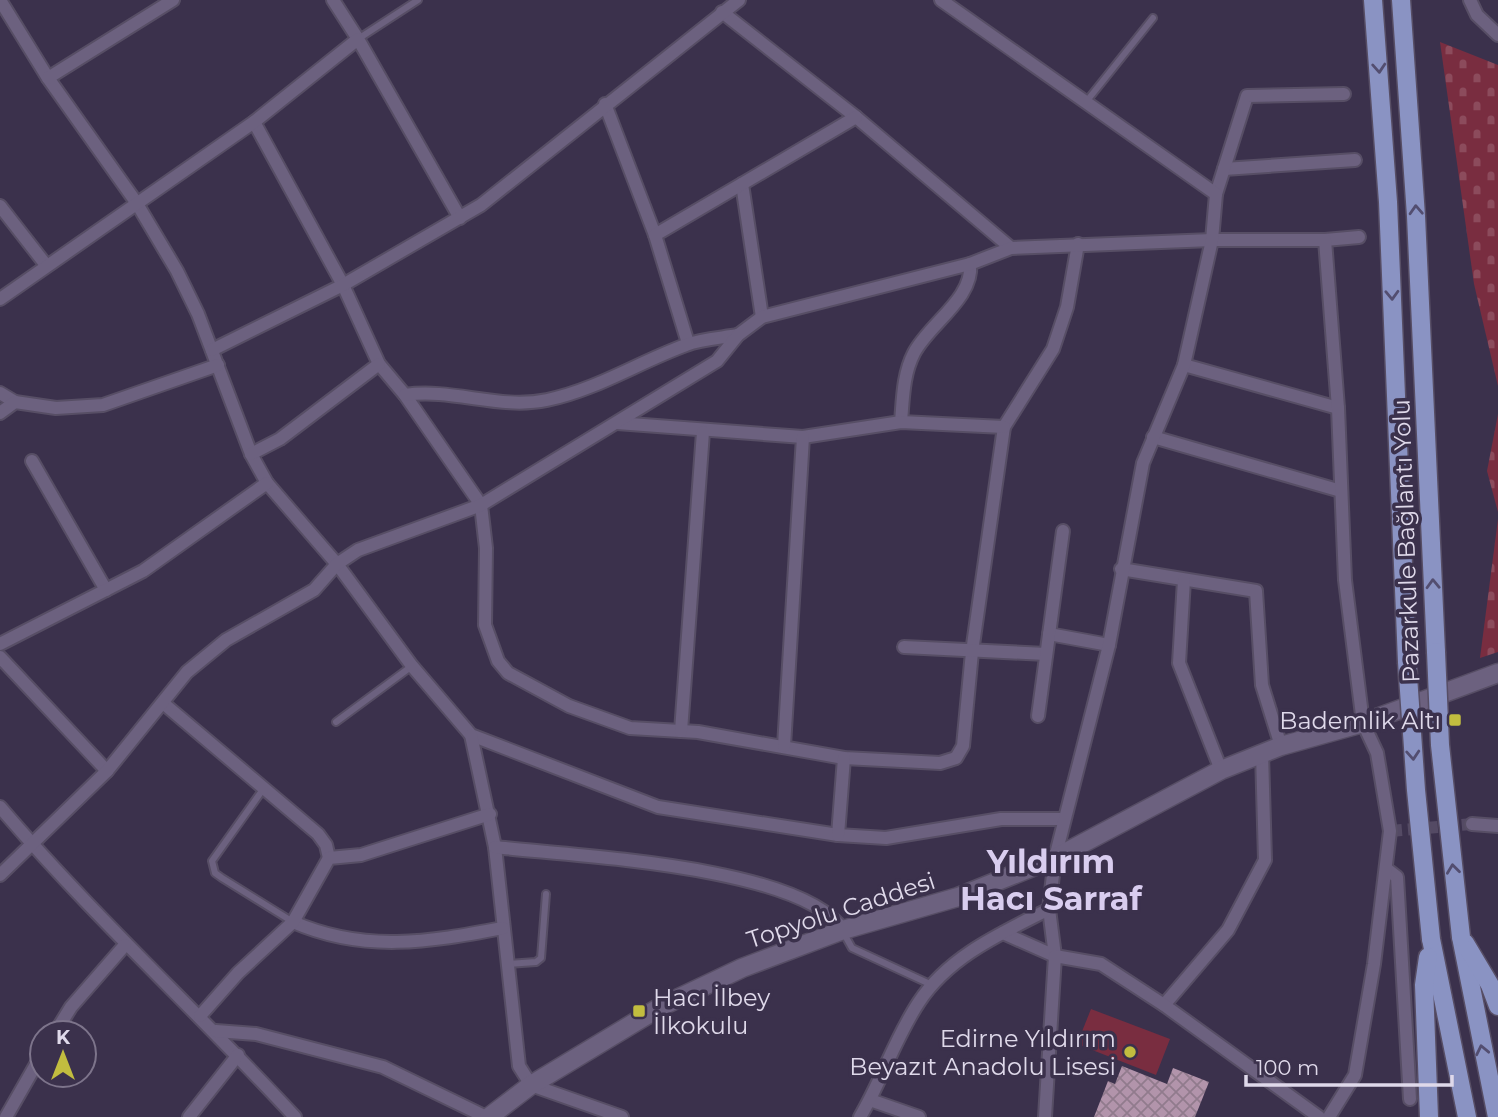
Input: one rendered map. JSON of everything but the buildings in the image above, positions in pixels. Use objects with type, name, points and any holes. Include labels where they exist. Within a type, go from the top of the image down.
[{"type":"main road","name":"Pazarkule Bağlantı Yolu","points":[[1373,0],[1388,202],[1407,662],[1416,790],[1431,939],[1467,1117]]},
{"type":"main road","name":"Pazarkule Bağlantı Yolu","points":[[1401,0],[1415,203],[1440,745],[1461,937],[1497,1117]]},
{"type":"main road","points":[[1461,937],[1477,960],[1498,1006]]},
{"type":"main road","points":[[1429,1113],[1424,985],[1431,939]]},
{"type":"street","points":[[0,0],[48,78],[136,202],[177,271],[212,350],[251,454],[267,483],[337,564],[412,666],[471,736],[495,847],[519,1066],[531,1085],[622,1117]]},
{"type":"street","points":[[48,78],[173,0]]},
{"type":"street","points":[[333,0],[460,218]]},
{"type":"street","points":[[212,350],[343,285],[460,218],[503,189],[605,104],[739,0]]},
{"type":"street","points":[[940,0],[1216,194]]},
{"type":"street","points":[[1470,0],[1477,15],[1498,35]]},
{"type":"street","points":[[1477,15],[1483,0]]},
{"type":"street","points":[[722,12],[856,117],[1011,248]]},
{"type":"street","points":[[0,299],[254,122],[358,39]]},
{"type":"street","points":[[1045,1117],[1055,956],[1049,909],[1055,858],[1109,645],[1121,569],[1143,463],[1184,365],[1212,240],[1216,194],[1247,96],[1344,94]]},
{"type":"street","points":[[605,104],[655,234],[688,344]]},
{"type":"street","points":[[655,234],[856,117]]},
{"type":"street","points":[[254,122],[343,285],[379,364],[405,395],[481,505],[486,548],[485,625],[499,661],[508,673],[569,706],[630,728],[681,731],[844,758],[940,763],[956,758],[963,746],[972,650],[1004,426],[1053,349],[1067,307],[1079,244]]},
{"type":"street","points":[[1224,169],[1355,160]]},
{"type":"street","points":[[742,184],[762,317]]},
{"type":"street","points":[[0,206],[46,265]]},
{"type":"street","points":[[0,875],[33,846],[107,771],[187,672],[226,640],[314,590],[337,564],[358,550],[481,505],[717,361],[738,335],[762,317],[970,264],[1011,248],[1359,237]]},
{"type":"street","points":[[1325,240],[1338,408],[1345,580],[1363,723],[1377,753],[1388,818],[1388,870],[1354,1075],[1329,1117]]},
{"type":"street","points":[[901,422],[905,377],[912,356],[922,339],[965,289],[970,278],[970,264]]},
{"type":"street","points":[[405,395],[442,393],[489,402],[545,401],[575,393],[688,344],[738,335]]},
{"type":"street","points":[[251,454],[280,439],[379,364]]},
{"type":"street","points":[[0,393],[15,402],[55,408],[103,405],[218,365]]},
{"type":"street","points":[[1184,365],[1338,408]]},
{"type":"street","points":[[0,413],[15,402]]},
{"type":"street","points":[[617,423],[704,432],[803,437],[901,422],[1004,426]]},
{"type":"street","points":[[681,731],[704,432]]},
{"type":"street","points":[[784,746],[803,437]]},
{"type":"street","points":[[1153,437],[1341,491]]},
{"type":"street","points":[[32,461],[106,590]]},
{"type":"street","points":[[0,644],[168,556],[267,483]]},
{"type":"street","points":[[1038,716],[1063,531]]},
{"type":"street","points":[[1121,569],[1256,591],[1262,685],[1280,746]]},
{"type":"street","points":[[1184,580],[1179,663],[1221,770]]},
{"type":"street","points":[[1049,634],[1109,645]]},
{"type":"street","points":[[904,647],[1046,654]]},
{"type":"street","points":[[0,657],[107,771]]},
{"type":"street","name":"Topyolu Caddesi","points":[[487,1117],[506,1111],[531,1085],[662,1006],[742,968],[843,930],[958,897],[1055,858],[1221,770],[1280,746],[1363,723],[1498,673]]},
{"type":"street","points":[[163,703],[318,834],[326,845],[329,858],[293,922],[238,973],[201,1016]]},
{"type":"street","points":[[471,736],[494,742],[658,807],[838,835],[886,838],[1001,819],[1064,819]]},
{"type":"street","points":[[1164,1005],[1228,930],[1265,860],[1262,753]]},
{"type":"street","points":[[838,835],[844,758]]},
{"type":"street","points":[[0,807],[125,945],[239,1055],[290,1115]]},
{"type":"street","points":[[329,858],[361,855],[490,814]]},
{"type":"street","points":[[1472,824],[1498,826]]},
{"type":"street","points":[[495,847],[638,862],[768,887],[819,907],[843,930]]},
{"type":"street","points":[[1388,870],[1397,877],[1410,1099]]},
{"type":"street","points":[[860,1117],[913,1013],[932,985],[963,957],[1049,909]]},
{"type":"street","points":[[293,922],[335,938],[385,944],[428,942],[503,928]]},
{"type":"street","points":[[1003,933],[1055,956],[1101,964],[1164,1005],[1319,1117]]},
{"type":"street","points":[[64,1019],[125,945]]},
{"type":"street","points":[[216,1031],[256,1034],[383,1067],[487,1117]]},
{"type":"street","points":[[189,1117],[239,1055]]},
{"type":"street","points":[[6,1117],[28,1078]]},
{"type":"street","points":[[870,1100],[919,1117]]},
{"type":"lane","points":[[358,39],[418,0]]},
{"type":"lane","points":[[1086,102],[1153,18]]},
{"type":"lane","points":[[336,722],[412,666]]},
{"type":"lane","points":[[264,788],[212,861],[215,873],[293,922]]},
{"type":"lane","points":[[507,964],[536,962],[541,958],[544,949],[546,894]]},
{"type":"lane","points":[[843,930],[844,939],[852,948],[932,985]]},
{"type":"green space","points":[[1440,42],[1498,65],[1498,386],[1474,284]]},
{"type":"green space","points":[[1498,414],[1498,512],[1487,471]]},
{"type":"green space","points":[[1498,519],[1498,652],[1480,658]]},
{"type":"green space","points":[[1091,1009],[1170,1039],[1156,1075],[1077,1044]]},
{"type":"tunnel","points":[[1390,831],[1472,824]]},
{"type":"place","name":"Bademlik Altı","points":[[1455,720]]},
{"type":"place","name":"Hacı İlbey İlkokulu","points":[[639,1011]]},
{"type":"place","name":"Edirne Yıldırım Beyazıt Anadolu Lisesi","points":[[1130,1052]]},
{"type":"district","name":"Yıldırım Hacı Sarraf","points":[[1051,880]]}]
